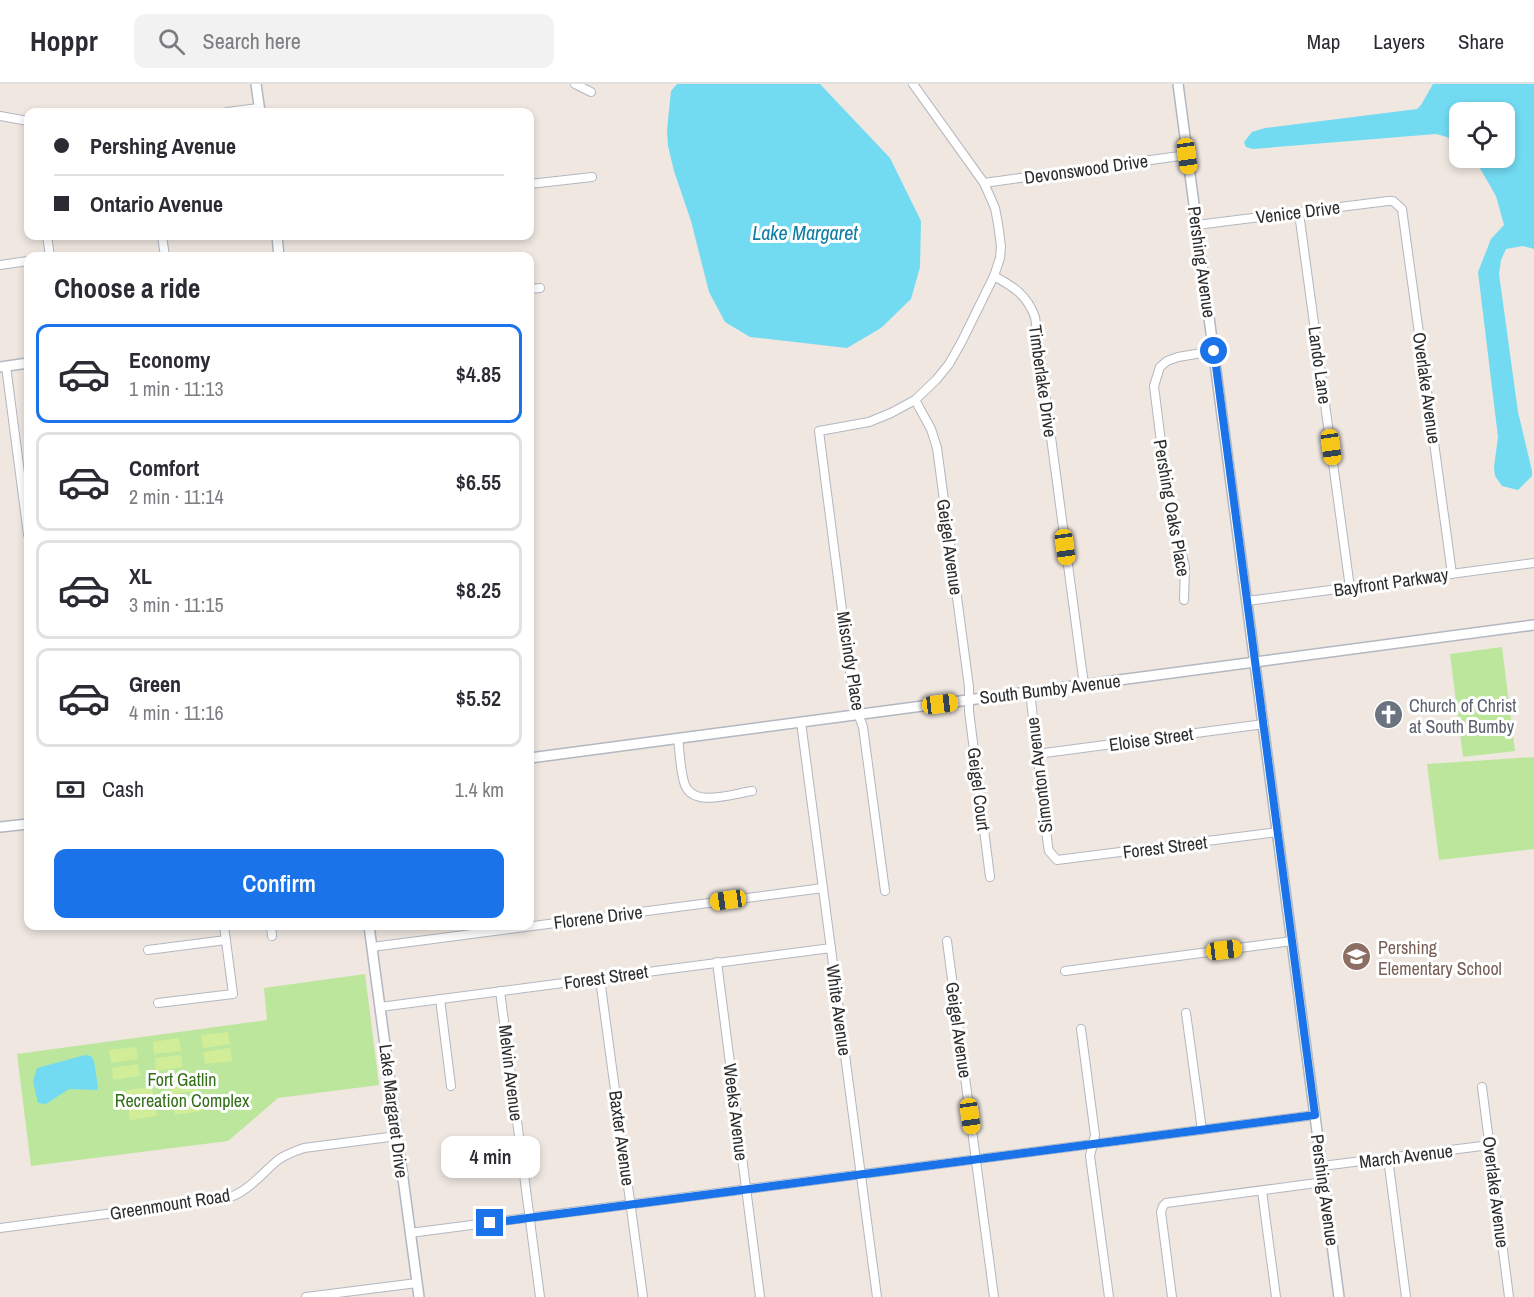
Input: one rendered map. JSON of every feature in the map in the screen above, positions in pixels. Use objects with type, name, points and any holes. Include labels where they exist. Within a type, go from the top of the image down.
[{"type":"street","points":[[256,84],[260,108]]},
{"type":"street","points":[[575,84],[591,92]]},
{"type":"street","points":[[913,84],[984,183],[995,208],[1000,235],[1000,258],[994,276],[949,364],[915,400]]},
{"type":"street","name":"Pershing Avenue","points":[[1178,84],[1339,1297]]},
{"type":"street","points":[[0,116],[24,120]]},
{"type":"street","name":"Devonswood Drive","points":[[984,183],[1187,156]]},
{"type":"street","points":[[534,184],[592,177]]},
{"type":"street","name":"Venice Drive","points":[[1197,225],[1388,201],[1398,204]]},
{"type":"street","name":"Overlake Avenue","points":[[1398,204],[1403,214],[1452,574]]},
{"type":"street","name":"Lando Lane","points":[[1299,213],[1350,588]]},
{"type":"street","points":[[0,265],[24,262]]},
{"type":"street","name":"Timberlake Drive","points":[[994,276],[1015,287],[1024,296],[1035,317],[1084,685]]},
{"type":"street","points":[[534,289],[540,288]]},
{"type":"street","name":"Pershing Oaks Place","points":[[1184,600],[1185,567],[1168,500],[1154,386],[1160,367],[1167,361],[1214,351]]},
{"type":"street","points":[[24,364],[3,367],[24,508]]},
{"type":"street","name":"Miscindy Place","points":[[885,891],[863,726],[854,703],[819,431],[869,422],[915,400]]},
{"type":"street","name":"Geigel Avenue","points":[[915,400],[932,429],[937,448],[970,700]]},
{"type":"street","name":"Bayfront Parkway","points":[[1247,601],[1534,563]]},
{"type":"street","name":"South Bumby Avenue","points":[[534,757],[1534,625]]},
{"type":"street","name":"Simonton Avenue","points":[[1030,692],[1048,846],[1053,856]]},
{"type":"street","name":"Geigel Court","points":[[970,700],[990,877]]},
{"type":"street","name":"White Avenue","points":[[801,722],[877,1297]]},
{"type":"street","name":"Eloise Street","points":[[1037,754],[1264,724]]},
{"type":"street","points":[[678,739],[684,782],[692,795],[707,798],[752,791]]},
{"type":"street","points":[[0,827],[24,824]]},
{"type":"street","name":"Forest Street","points":[[1053,856],[1061,860],[1278,832]]},
{"type":"street","name":"Florene Drive","points":[[534,926],[823,888]]},
{"type":"street","points":[[158,1003],[233,993],[225,930]]},
{"type":"street","points":[[271,930],[272,936]]},
{"type":"street","name":"Lake Margaret Drive","points":[[370,930],[418,1297]]},
{"type":"street","name":"Florene Drive","points":[[372,947],[502,930]]},
{"type":"street","points":[[148,950],[226,940]]},
{"type":"street","name":"Geigel Avenue","points":[[947,941],[994,1297]]},
{"type":"street","points":[[1065,971],[1292,941]]},
{"type":"street","name":"Forest Street","points":[[380,1007],[831,948]]},
{"type":"street","name":"Weeks Avenue","points":[[717,962],[760,1297]]},
{"type":"street","name":"Baxter Avenue","points":[[600,979],[643,1297]]},
{"type":"street","name":"Melvin Avenue","points":[[500,991],[540,1297]]},
{"type":"street","points":[[440,999],[451,1086]]},
{"type":"street","points":[[1186,1013],[1202,1130]]},
{"type":"street","points":[[1081,1029],[1095,1135],[1090,1156],[1108,1297]]},
{"type":"street","name":"Overlake Avenue","points":[[1482,1087],[1509,1297]]},
{"type":"street","points":[[410,1233],[1315,1115]]},
{"type":"street","name":"Greenmount Road","points":[[0,1228],[227,1198],[244,1191],[279,1159],[291,1152],[304,1148],[397,1136]]},
{"type":"street","name":"March Avenue","points":[[1322,1166],[1490,1145]]},
{"type":"street","points":[[1388,1158],[1406,1297]]},
{"type":"street","points":[[1172,1297],[1162,1206],[1166,1203],[1324,1182]]},
{"type":"street","points":[[1262,1191],[1276,1297]]},
{"type":"street","points":[[306,1297],[354,1294],[417,1283]]},
{"type":"green space","points":[[1502,647],[1515,751],[1463,757],[1450,654]]},
{"type":"green space","points":[[1534,757],[1534,849],[1439,860],[1427,764]]},
{"type":"green space","name":"Fort Gatlin Recreation Complex","points":[[365,974],[379,1085],[278,1098],[228,1141],[31,1166],[17,1054],[267,1020],[264,988]]},
{"type":"green space","points":[[228,1032],[230,1044],[203,1048],[201,1035]]},
{"type":"green space","points":[[179,1038],[181,1051],[154,1054],[153,1042]]},
{"type":"green space","points":[[136,1047],[138,1059],[111,1063],[109,1050]]},
{"type":"green space","points":[[230,1048],[232,1061],[205,1064],[203,1052]]},
{"type":"green space","points":[[181,1055],[183,1067],[156,1071],[155,1058]]},
{"type":"green space","points":[[138,1064],[140,1076],[113,1080],[112,1068]]},
{"type":"green space","points":[[197,1078],[199,1091],[172,1094],[170,1082]]},
{"type":"green space","points":[[152,1087],[154,1099],[128,1103],[126,1090]]},
{"type":"green space","points":[[200,1099],[202,1111],[175,1115],[173,1102]]},
{"type":"green space","points":[[155,1104],[157,1116],[130,1120],[128,1107]]},
{"type":"water","name":"Lake Margaret","points":[[677,84],[820,84],[890,158],[921,221],[920,267],[911,299],[881,328],[847,348],[750,337],[725,322],[709,292],[691,221],[668,146],[667,130],[671,91]]},
{"type":"water","points":[[1433,84],[1534,84],[1534,249],[1523,246],[1506,249],[1501,260],[1499,274],[1518,412],[1532,471],[1532,476],[1518,490],[1502,486],[1495,476],[1498,437],[1478,272],[1491,239],[1504,225],[1496,196],[1480,168],[1515,168],[1515,102],[1449,102],[1449,138],[1436,134],[1253,149],[1246,147],[1244,142],[1252,132],[1265,128],[1417,109]]},
{"type":"water","points":[[85,1055],[91,1056],[94,1061],[97,1090],[69,1089],[46,1104],[38,1103],[33,1081],[37,1068]]},
{"type":"place","name":"Church of Christ at South Bumby","points":[[1388,715]]},
{"type":"place","name":"Pershing Elementary School","points":[[1357,957]]},
{"type":"route","points":[[490,1223],[1315,1115],[1214,351]]}]
